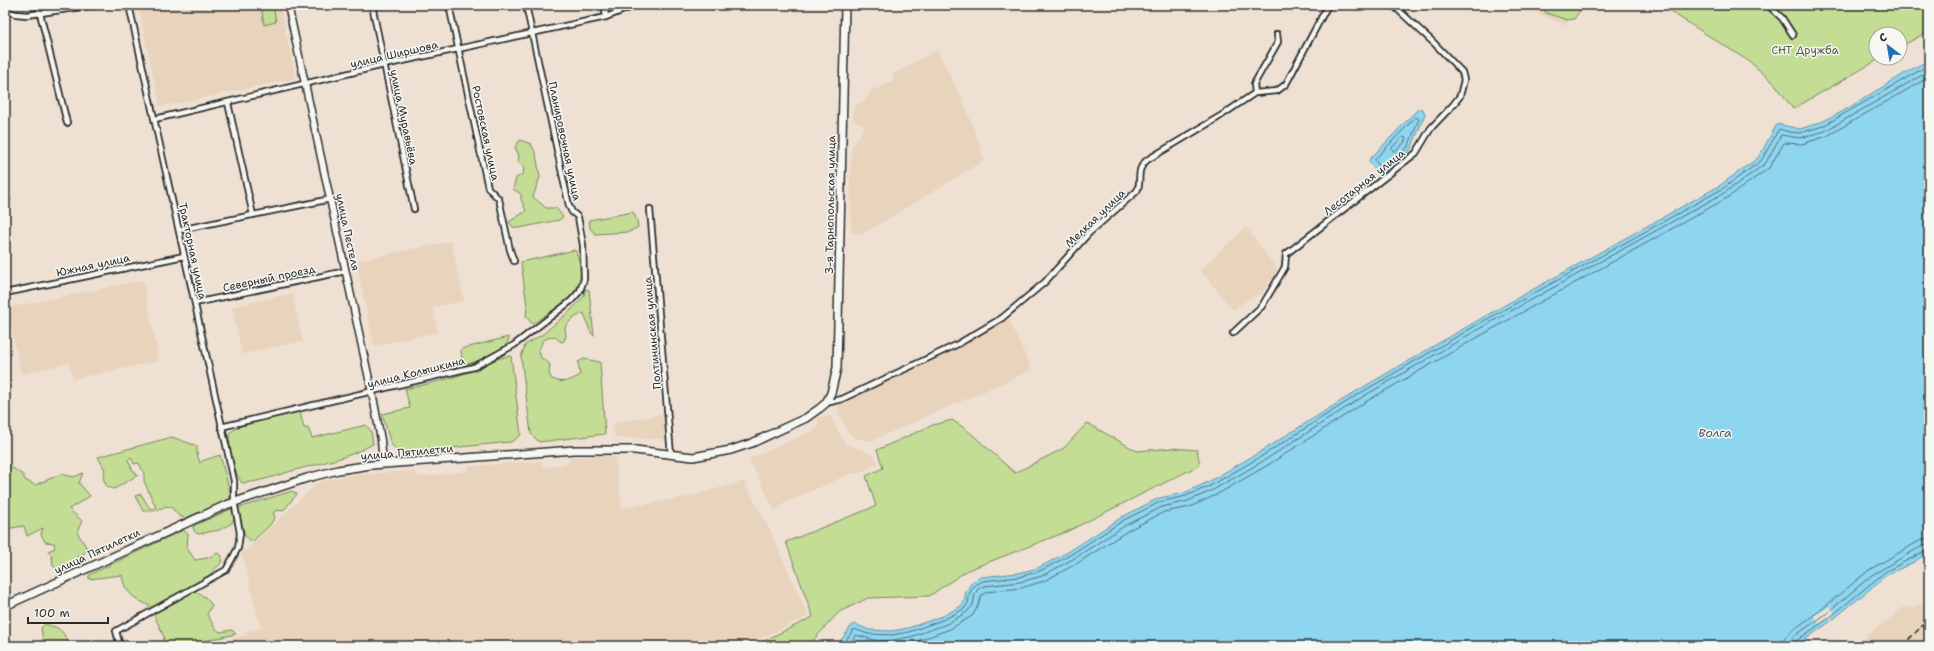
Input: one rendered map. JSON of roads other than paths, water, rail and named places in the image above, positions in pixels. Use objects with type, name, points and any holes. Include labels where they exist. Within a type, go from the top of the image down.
[{"type":"main road","name":"3-я Тарнопольская улица","points":[[826,403],[834,384],[837,368],[845,5]]},
{"type":"main road","name":"улица Пятилетки","points":[[5,606],[234,502],[326,473],[383,464],[592,449],[635,450],[671,455],[702,456],[721,453],[742,447],[806,418],[826,403]]},
{"type":"street","points":[[38,5],[67,123]]},
{"type":"street","points":[[5,11],[16,14],[40,14],[95,5]]},
{"type":"street","name":"Тракторная улица","points":[[120,646],[116,631],[226,570],[238,548],[240,533],[234,502],[234,481],[129,5]]},
{"type":"street","name":"улица Пестеля","points":[[288,5],[372,392],[381,440],[383,464]]},
{"type":"street","name":"улица Муравьёва","points":[[372,5],[414,209]]},
{"type":"street","name":"Ростовская улица","points":[[449,5],[488,188],[499,199],[510,250],[514,261]]},
{"type":"street","name":"Планировочная улица","points":[[526,5],[569,206],[572,212],[578,217],[583,245],[584,279]]},
{"type":"street","points":[[604,5],[606,17]]},
{"type":"street","name":"улица Ширшова","points":[[155,119],[384,65],[606,17],[637,5]]},
{"type":"street","name":"Мелкая улица","points":[[826,403],[842,400],[951,348],[1002,318],[1045,282],[1089,233],[1137,191],[1140,185],[1138,172],[1140,166],[1255,93],[1277,90],[1286,84],[1328,5]]},
{"type":"street","name":"Лесотарная улица","points":[[1233,333],[1262,306],[1285,268],[1286,254],[1416,153],[1431,128],[1460,96],[1464,80],[1462,72],[1434,43],[1393,5]]},
{"type":"street","points":[[1768,5],[1778,13],[1793,35]]},
{"type":"street","points":[[1255,93],[1254,84],[1278,42],[1277,34]]},
{"type":"street","points":[[228,103],[253,215]]},
{"type":"street","points":[[179,230],[331,199]]},
{"type":"street","name":"Полтининская улица","points":[[650,209],[671,455]]},
{"type":"street","name":"Южная улица","points":[[5,293],[184,256]]},
{"type":"street","name":"Северный проезд","points":[[195,303],[346,271]]},
{"type":"street","name":"улица Колышкина","points":[[221,427],[474,367],[514,345],[571,301],[580,291],[584,279]]},
{"type":"water","name":"Волга","points":[[1929,60],[1929,552],[1914,562],[1887,575],[1831,621],[1796,646],[837,646],[852,625],[855,624],[869,630],[892,631],[908,628],[943,616],[961,606],[964,602],[966,591],[972,582],[981,577],[1018,573],[1038,568],[1068,552],[1122,517],[1159,498],[1184,493],[1208,482],[1260,452],[1360,389],[1480,319],[1719,186],[1758,158],[1777,124],[1800,129],[1821,122],[1840,113]]},
{"type":"water","points":[[1418,109],[1423,109],[1425,114],[1411,149],[1383,174],[1378,172],[1369,160]]},
{"type":"railway","points":[[1902,646],[1929,619]]},
{"type":"park label","name":"СНТ Дружба","points":[[1805,50]]}]
